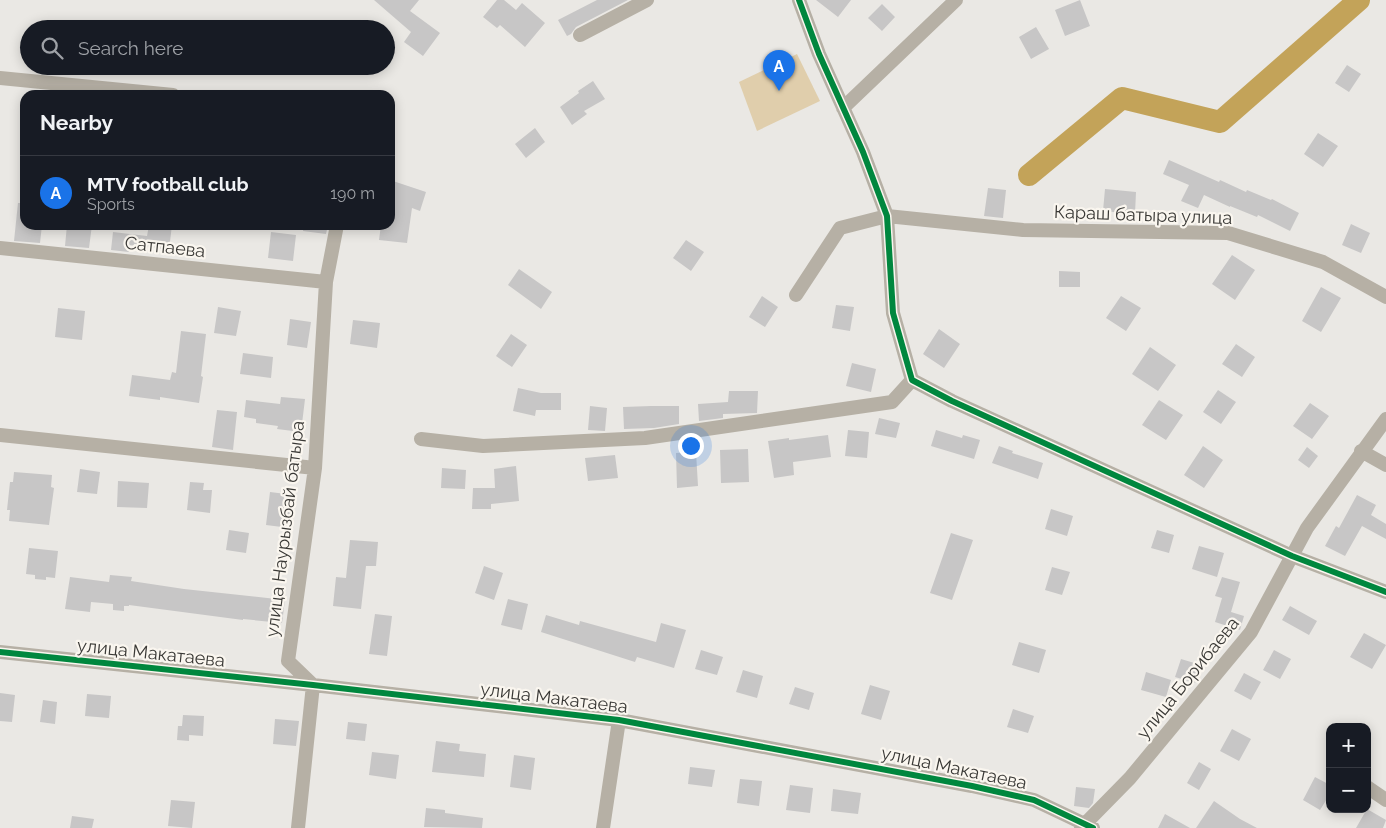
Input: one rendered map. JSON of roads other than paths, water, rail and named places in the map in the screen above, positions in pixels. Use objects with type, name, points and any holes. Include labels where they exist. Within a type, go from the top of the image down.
[{"type":"street","points":[[580,35],[647,0]]},
{"type":"street","points":[[799,0],[819,54],[863,152],[887,216],[893,313],[912,380],[952,401],[1292,556],[1386,592]]},
{"type":"street","points":[[843,108],[956,0]]},
{"type":"street","points":[[0,78],[123,90]]},
{"type":"street","points":[[796,295],[840,228],[887,216]]},
{"type":"street","name":"Караш батыра улица","points":[[887,216],[1023,230],[1228,234],[1323,262],[1386,297]]},
{"type":"street","name":"улица Наурызбай батыра","points":[[313,685],[288,661],[315,468],[326,282],[336,230]]},
{"type":"street","name":"Сатпаева","points":[[0,248],[326,282]]},
{"type":"street","points":[[421,439],[483,446],[645,438],[892,402],[912,380]]},
{"type":"street","name":"улица Борибаева","points":[[1087,826],[1130,778],[1251,632],[1307,528],[1386,419]]},
{"type":"street","points":[[0,435],[315,468]]},
{"type":"street","points":[[1361,451],[1386,465]]},
{"type":"street","name":"улица Макатаева","points":[[0,652],[619,720],[972,786],[1034,800],[1087,826]]},
{"type":"street","points":[[298,828],[313,685]]},
{"type":"street","points":[[603,828],[619,720]]},
{"type":"street","points":[[1371,790],[1386,800]]},
{"type":"waterway","points":[[1029,175],[1122,98],[1220,122],[1359,0]]},
{"type":"place","name":"MTV football club","points":[[779,91]]}]
